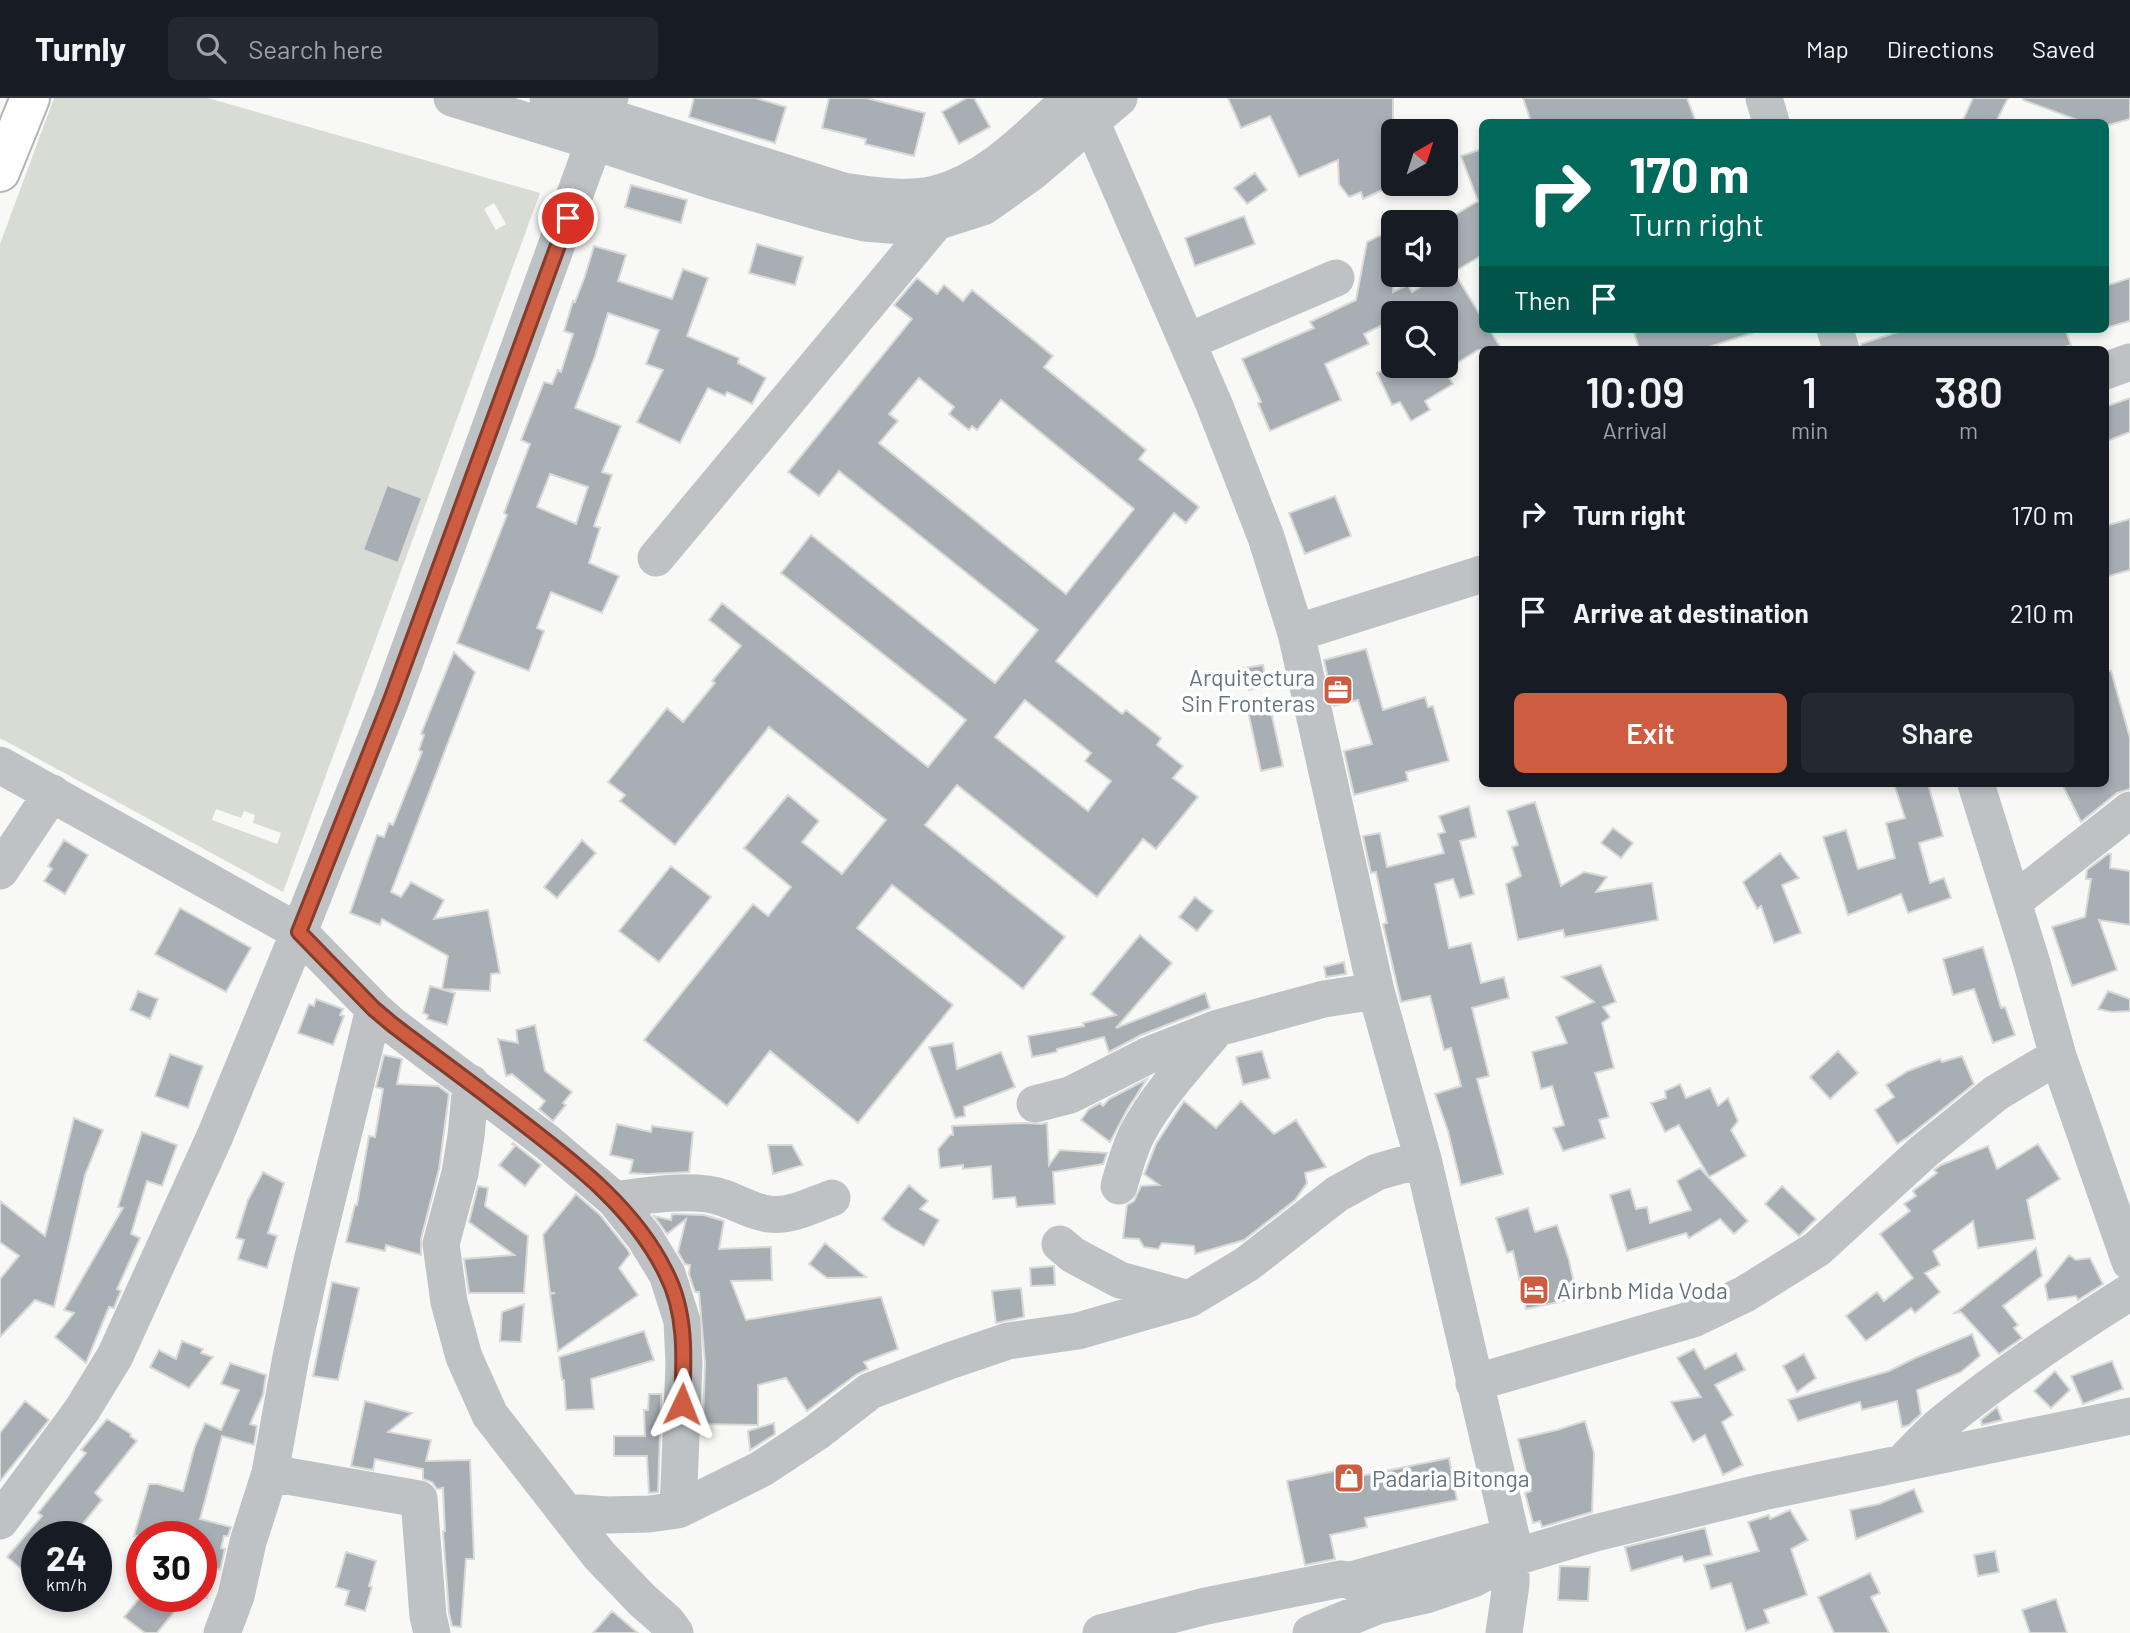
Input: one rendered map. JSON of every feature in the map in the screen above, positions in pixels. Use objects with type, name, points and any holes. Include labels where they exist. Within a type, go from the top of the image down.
[{"type":"main road","points":[[0,172],[30,98]]},
{"type":"street","points":[[452,98],[603,118],[726,184],[864,223],[902,226],[936,222],[983,207],[1031,173],[1081,106]]},
{"type":"street","points":[[548,98],[603,118],[843,191],[890,197],[933,194],[975,179],[1016,148],[1081,106],[1119,98]]},
{"type":"street","points":[[1764,98],[1770,119]]},
{"type":"street","points":[[1081,106],[1214,404],[1266,537],[1296,633],[1376,991],[1423,1159],[1512,1547],[1511,1584],[1504,1633]]},
{"type":"street","points":[[2,1516],[82,1410],[115,1356],[215,1136],[391,700],[603,118]]},
{"type":"street","points":[[656,558],[936,222]]},
{"type":"street","points":[[1187,342],[1336,278]]},
{"type":"street","points":[[2109,370],[2130,362]]},
{"type":"street","points":[[1296,633],[1479,575]]},
{"type":"street","points":[[0,765],[299,932],[374,1009],[547,1142],[615,1200],[645,1238],[667,1274],[682,1321],[684,1364],[678,1510]]},
{"type":"street","points":[[1977,787],[2047,1011],[2058,1056],[2130,1262]]},
{"type":"street","points":[[0,872],[52,793]]},
{"type":"street","points":[[2013,902],[2130,810]]},
{"type":"street","points":[[1035,1104],[1070,1095],[1149,1055],[1218,1028],[1324,999],[1376,991]]},
{"type":"street","points":[[222,1633],[236,1596],[248,1542],[270,1473],[312,1261],[374,1009]]},
{"type":"street","points":[[1119,1185],[1135,1137],[1150,1111],[1218,1028]]},
{"type":"street","points":[[1475,1383],[1693,1319],[1745,1294],[1817,1249],[1923,1152],[1996,1093],[2058,1056]]},
{"type":"street","points":[[471,1083],[460,1173],[441,1244],[449,1302],[464,1357],[490,1415],[600,1555],[675,1633]]},
{"type":"street","points":[[566,1512],[607,1515],[678,1510],[761,1469],[817,1432],[870,1391],[1009,1341],[1078,1331],[1189,1299],[1247,1264],[1337,1194],[1377,1172],[1423,1159]]},
{"type":"street","points":[[615,1200],[650,1195],[708,1194],[732,1199],[768,1214],[806,1208],[832,1198]]},
{"type":"street","points":[[1060,1244],[1073,1255],[1120,1280],[1189,1299]]},
{"type":"street","points":[[1902,1463],[1942,1423],[1976,1397],[2068,1331],[2130,1292]]},
{"type":"street","points":[[1101,1633],[1206,1606],[1595,1533],[1763,1492],[2130,1416]]},
{"type":"street","points":[[270,1473],[419,1499],[428,1616],[432,1633]]},
{"type":"street","points":[[1311,1633],[1377,1606],[1426,1595],[1473,1579],[1512,1547]]},
{"type":"street","points":[[1351,1580],[1359,1584],[1377,1606]]},
{"type":"shaded area","points":[[54,98],[208,98],[540,193],[283,892],[0,738],[0,244]],"holes":[[[494,203],[506,224],[496,230],[484,209]],[[216,809],[241,818],[244,811],[255,815],[253,823],[281,833],[277,844],[212,820]]]},
{"type":"building","points":[[694,98],[755,98],[786,107],[775,143],[689,117]]},
{"type":"building","points":[[829,98],[866,98],[925,113],[914,156],[865,144],[866,139],[822,128]]},
{"type":"building","points":[[967,98],[974,98],[990,127],[959,144],[942,112]]},
{"type":"building","points":[[1228,98],[1393,98],[1393,119],[1381,119],[1381,191],[1363,199],[1361,192],[1349,197],[1339,184],[1338,160],[1299,177],[1270,116],[1241,128]]},
{"type":"building","points":[[1523,98],[1687,98],[1695,119],[1530,119]]},
{"type":"building","points":[[1973,98],[2008,98],[1998,119],[1963,119]]},
{"type":"building","points":[[2130,98],[2130,119],[2109,125],[2109,119],[2075,119],[2023,100]]},
{"type":"building","points":[[1479,150],[1479,257],[1458,270],[1458,213],[1478,201],[1461,156]]},
{"type":"building","points":[[1255,173],[1267,190],[1247,204],[1234,188]]},
{"type":"building","points":[[631,185],[687,200],[681,223],[625,207]]},
{"type":"building","points":[[1244,216],[1255,244],[1195,266],[1185,238]]},
{"type":"building","points":[[1381,235],[1381,287],[1393,287],[1393,292],[1409,287],[1412,292],[1420,287],[1458,287],[1458,279],[1479,313],[1479,333],[1491,333],[1500,346],[1479,346],[1479,350],[1458,362],[1458,301],[1381,301],[1381,326],[1364,334],[1369,344],[1325,364],[1341,400],[1270,431],[1258,403],[1261,402],[1242,359],[1314,328],[1310,322],[1356,300],[1367,242]]},
{"type":"building","points":[[757,244],[803,257],[795,285],[749,273]]},
{"type":"building","points":[[594,246],[626,255],[618,281],[672,299],[683,269],[708,278],[687,336],[739,358],[738,363],[766,378],[752,404],[727,392],[725,396],[708,388],[680,443],[637,422],[663,370],[646,364],[659,330],[608,313],[575,408],[621,426],[602,472],[612,475],[594,526],[600,528],[589,563],[619,576],[602,613],[551,592],[537,628],[544,631],[529,671],[457,643],[507,515],[504,513],[530,444],[521,440],[544,382],[552,384],[558,370],[561,372],[573,334],[564,331],[573,301],[575,302]],"holes":[[[550,474],[588,487],[576,524],[537,507]]]},
{"type":"building","points":[[917,278],[937,294],[944,285],[963,301],[972,290],[1053,356],[1044,367],[1146,450],[1139,459],[1199,507],[1186,523],[1174,513],[1056,661],[1122,714],[1126,710],[1161,738],[1157,745],[1183,766],[1173,778],[1198,797],[1156,849],[1143,839],[1097,897],[957,785],[925,825],[1065,937],[1023,989],[892,885],[857,928],[953,1005],[858,1123],[770,1051],[727,1106],[644,1040],[753,904],[768,916],[791,887],[744,848],[788,795],[819,821],[802,842],[842,874],[886,820],[769,727],[675,845],[620,801],[625,795],[608,782],[667,708],[683,722],[741,646],[709,620],[722,603],[928,767],[966,720],[781,573],[811,535],[995,683],[1038,630],[839,471],[819,496],[788,472],[912,319],[894,305]],"holes":[[[919,378],[954,407],[949,414],[969,430],[972,426],[977,430],[1001,400],[1134,509],[1066,594],[879,443],[898,421],[889,414]],[[1025,700],[1091,753],[1085,761],[1111,781],[1088,811],[995,737]]]},
{"type":"building","points":[[2130,278],[2130,321],[2109,327],[2109,285]]},
{"type":"building","points":[[1634,333],[1752,333],[1712,346],[1639,346]]},
{"type":"building","points":[[1895,333],[2066,333],[2071,345],[1861,346]]},
{"type":"building","points":[[1381,371],[1381,378],[1449,378],[1453,384],[1425,401],[1430,410],[1411,421],[1400,402],[1392,405],[1377,373]]},
{"type":"building","points":[[2130,398],[2130,432],[2109,440],[2109,406]]},
{"type":"building","points":[[387,485],[422,498],[398,563],[363,550]]},
{"type":"building","points":[[1335,496],[1351,536],[1305,554],[1289,513]]},
{"type":"building","points":[[2130,519],[2130,570],[2109,576],[2109,525]]},
{"type":"building","points":[[1366,649],[1383,710],[1425,697],[1428,707],[1433,706],[1449,761],[1406,772],[1408,781],[1354,795],[1344,751],[1372,744],[1358,700],[1334,706],[1324,660]]},
{"type":"building","points":[[454,652],[475,672],[391,892],[401,897],[411,882],[444,900],[434,919],[488,910],[500,973],[491,974],[490,991],[442,989],[448,956],[382,919],[380,925],[350,913],[377,835],[384,837],[389,823],[393,825],[422,752],[419,750],[424,735],[421,734]]},
{"type":"building","points":[[1263,665],[1267,686],[1249,690],[1244,668]]},
{"type":"building","points":[[2111,671],[2130,738],[2130,789],[2117,793],[2081,822],[2064,787],[2109,787]]},
{"type":"building","points":[[1270,707],[1283,766],[1261,771],[1248,711]]},
{"type":"building","points":[[1895,787],[1929,787],[1943,836],[1919,843],[1930,883],[1944,878],[1951,898],[1908,913],[1901,894],[1848,915],[1823,837],[1846,830],[1858,869],[1895,858],[1886,823],[1905,818]]},
{"type":"building","points":[[1535,802],[1561,886],[1584,872],[1607,877],[1596,892],[1652,883],[1658,920],[1565,937],[1563,930],[1518,940],[1506,884],[1521,876],[1512,847],[1518,845],[1507,811]]},
{"type":"building","points":[[1469,806],[1476,837],[1460,841],[1474,894],[1460,898],[1453,879],[1435,884],[1449,948],[1471,943],[1481,983],[1504,977],[1509,998],[1472,1008],[1489,1076],[1477,1079],[1503,1174],[1461,1185],[1448,1131],[1435,1094],[1461,1086],[1451,1048],[1444,1050],[1430,996],[1401,1002],[1383,924],[1387,923],[1376,872],[1371,873],[1363,836],[1380,833],[1387,867],[1444,853],[1438,834],[1445,832],[1439,816]]},
{"type":"building","points":[[1613,828],[1633,843],[1621,858],[1601,843]]},
{"type":"building","points":[[64,840],[88,855],[65,894],[44,881],[52,869],[48,866]]},
{"type":"building","points":[[582,840],[596,853],[557,898],[544,887]]},
{"type":"building","points":[[1780,853],[1799,878],[1782,885],[1801,933],[1774,943],[1761,906],[1757,909],[1743,882]]},
{"type":"building","points":[[2111,854],[2110,868],[2130,871],[2130,925],[2099,920],[2117,970],[2072,986],[2052,927],[2085,917],[2091,879],[2086,879],[2087,870]]},
{"type":"building","points":[[671,866],[711,897],[659,962],[619,931]]},
{"type":"building","points":[[1195,897],[1213,911],[1197,931],[1179,917]]},
{"type":"building","points":[[180,908],[251,948],[226,992],[155,954]]},
{"type":"building","points":[[1140,935],[1172,963],[1116,1028],[1205,993],[1210,1008],[1141,1035],[1109,1052],[1104,1037],[1032,1057],[1028,1036],[1084,1026],[1083,1023],[1116,1015],[1091,994]]},
{"type":"building","points":[[1983,947],[2001,1008],[2005,1007],[2015,1035],[1993,1043],[1974,989],[1953,995],[1943,959]]},
{"type":"building","points":[[1344,962],[1346,974],[1326,977],[1324,967]]},
{"type":"building","points":[[1601,965],[1616,1002],[1603,1007],[1610,1017],[1602,1023],[1614,1068],[1595,1073],[1609,1117],[1599,1120],[1605,1138],[1563,1151],[1553,1128],[1564,1125],[1552,1086],[1541,1089],[1532,1052],[1567,1043],[1556,1017],[1594,1002],[1562,977]]},
{"type":"building","points":[[430,986],[455,993],[447,1025],[427,1019],[428,1015],[423,1013]]},
{"type":"building","points":[[138,991],[158,999],[150,1019],[130,1010]]},
{"type":"building","points":[[2108,991],[2130,999],[2130,1011],[2112,1012],[2098,1009]]},
{"type":"building","points":[[316,999],[343,1009],[340,1015],[344,1016],[333,1045],[298,1033],[309,1004],[314,1006]]},
{"type":"building","points":[[535,1025],[545,1071],[572,1092],[563,1103],[566,1105],[553,1121],[539,1109],[545,1101],[512,1074],[506,1076],[498,1039],[518,1043],[516,1030]]},
{"type":"building","points":[[953,1043],[957,1069],[1001,1052],[1015,1087],[964,1107],[965,1116],[955,1118],[929,1047]]},
{"type":"building","points":[[1262,1051],[1270,1078],[1243,1085],[1236,1057]]},
{"type":"building","points":[[1838,1051],[1858,1073],[1830,1099],[1810,1077]]},
{"type":"building","points":[[170,1054],[203,1066],[188,1108],[155,1096]]},
{"type":"building","points":[[384,1055],[402,1059],[397,1084],[438,1086],[449,1094],[439,1169],[421,1239],[421,1255],[386,1245],[385,1251],[346,1242],[357,1205],[369,1136],[375,1137],[383,1089],[376,1087]]},
{"type":"building","points":[[1962,1056],[1974,1084],[1897,1144],[1875,1110],[1894,1097],[1886,1085],[1908,1071],[1940,1059],[1942,1062]]},
{"type":"building","points":[[1147,1079],[1110,1142],[1081,1120],[1089,1109],[1100,1103],[1103,1106],[1109,1099]]},
{"type":"building","points":[[1680,1084],[1686,1098],[1710,1088],[1718,1106],[1728,1098],[1738,1121],[1731,1130],[1746,1156],[1709,1177],[1679,1125],[1665,1132],[1651,1103],[1666,1098],[1665,1091]]},
{"type":"building","points":[[1184,1101],[1216,1128],[1241,1101],[1274,1134],[1296,1120],[1326,1167],[1305,1173],[1307,1183],[1295,1200],[1244,1240],[1195,1254],[1194,1246],[1162,1243],[1158,1249],[1144,1247],[1139,1239],[1123,1238],[1127,1205],[1134,1201],[1141,1186],[1159,1185],[1144,1174],[1156,1144]]},
{"type":"building","points":[[74,1118],[103,1130],[85,1175],[54,1307],[35,1300],[0,1337],[0,1279],[19,1256],[0,1242],[0,1201],[45,1236]]},
{"type":"building","points":[[1047,1123],[1049,1165],[1060,1150],[1107,1153],[1103,1164],[1053,1172],[1055,1204],[1017,1207],[1015,1197],[993,1199],[991,1166],[940,1168],[938,1149],[953,1135],[952,1126]]},
{"type":"building","points":[[617,1124],[651,1132],[652,1126],[693,1132],[689,1172],[630,1173],[633,1160],[610,1155]]},
{"type":"building","points":[[142,1132],[177,1145],[162,1186],[147,1181],[131,1234],[140,1238],[117,1289],[121,1291],[114,1308],[109,1307],[86,1363],[55,1337],[74,1313],[64,1310],[123,1208],[118,1207]]},
{"type":"building","points":[[513,1143],[541,1165],[525,1186],[499,1165],[515,1146]]},
{"type":"building","points":[[2038,1144],[2060,1179],[2027,1200],[2035,1239],[1978,1248],[1973,1221],[1933,1251],[1940,1265],[1925,1273],[1940,1292],[1915,1313],[1911,1308],[1866,1341],[1846,1316],[1877,1292],[1884,1301],[1913,1278],[1880,1234],[1910,1211],[1904,1204],[1916,1196],[1913,1191],[1937,1173],[1934,1170],[1941,1165],[1988,1146],[1997,1169]]},
{"type":"building","points":[[768,1145],[792,1145],[803,1165],[773,1174]]},
{"type":"building","points":[[1700,1168],[1748,1221],[1734,1234],[1720,1219],[1689,1238],[1686,1233],[1627,1251],[1610,1195],[1630,1189],[1636,1209],[1647,1207],[1650,1223],[1691,1210],[1677,1181]]},
{"type":"building","points":[[263,1172],[284,1183],[268,1233],[277,1236],[267,1268],[238,1259],[244,1240],[236,1238],[248,1200]]},
{"type":"building","points":[[909,1185],[928,1201],[920,1209],[939,1220],[924,1246],[882,1219]]},
{"type":"building","points":[[478,1186],[488,1188],[485,1206],[528,1236],[524,1293],[469,1293],[464,1259],[514,1255],[469,1222]]},
{"type":"building","points":[[1782,1186],[1816,1219],[1799,1236],[1765,1204]]},
{"type":"building","points":[[576,1194],[600,1215],[628,1250],[630,1254],[619,1268],[638,1295],[558,1351],[550,1294],[555,1293],[550,1293],[543,1235]]},
{"type":"building","points":[[1528,1208],[1535,1232],[1557,1225],[1569,1260],[1577,1298],[1526,1309],[1513,1251],[1507,1253],[1496,1218]]},
{"type":"building","points":[[672,1214],[704,1215],[724,1221],[719,1249],[771,1247],[772,1280],[731,1281],[746,1320],[881,1297],[898,1349],[864,1362],[868,1369],[857,1374],[807,1411],[786,1378],[758,1385],[758,1425],[703,1424],[705,1363],[699,1292],[695,1292],[689,1274],[690,1265],[685,1264],[678,1252],[686,1219],[667,1234],[654,1216],[671,1220]]},
{"type":"building","points":[[825,1243],[866,1277],[827,1278],[809,1264]]},
{"type":"building","points":[[2036,1248],[2042,1276],[2003,1306],[2018,1325],[2014,1328],[2022,1338],[1999,1354],[1961,1312],[1955,1313]]},
{"type":"building","points":[[2069,1255],[2076,1260],[2090,1258],[2103,1284],[2078,1300],[2076,1296],[2048,1300],[2045,1285]]},
{"type":"building","points":[[1054,1266],[1055,1285],[1031,1286],[1030,1268]]},
{"type":"building","points":[[332,1282],[359,1288],[338,1380],[313,1376]]},
{"type":"building","points":[[1021,1288],[1024,1317],[996,1323],[992,1291]]},
{"type":"building","points":[[524,1304],[521,1342],[500,1341],[502,1312]]},
{"type":"building","points":[[644,1331],[654,1360],[591,1379],[594,1409],[566,1410],[559,1357]]},
{"type":"building","points":[[1972,1334],[1980,1356],[1961,1372],[1917,1390],[1921,1414],[1909,1425],[1902,1427],[1897,1401],[1862,1410],[1860,1402],[1798,1421],[1788,1400],[1889,1371]]},
{"type":"building","points":[[182,1341],[203,1349],[201,1353],[213,1357],[189,1388],[150,1367],[159,1350],[176,1359]]},
{"type":"building","points":[[1694,1349],[1705,1369],[1736,1353],[1745,1370],[1715,1385],[1733,1415],[1722,1422],[1743,1465],[1723,1475],[1705,1435],[1693,1442],[1671,1402],[1701,1397],[1677,1358]]},
{"type":"building","points":[[1804,1354],[1816,1378],[1797,1392],[1783,1366]]},
{"type":"building","points":[[2112,1361],[2123,1389],[2083,1404],[2071,1376]]},
{"type":"building","points":[[230,1363],[266,1375],[263,1395],[250,1424],[257,1426],[254,1445],[222,1436],[200,1519],[208,1521],[138,1521],[149,1484],[183,1491],[195,1446],[205,1423],[221,1430],[239,1390],[221,1384]]},
{"type":"building","points":[[2055,1371],[2070,1390],[2051,1408],[2034,1391]]},
{"type":"building","points":[[649,1394],[661,1394],[661,1404],[658,1492],[649,1493],[647,1456],[614,1456],[614,1436],[645,1436],[644,1410],[648,1410]]},
{"type":"building","points":[[25,1401],[49,1420],[0,1481],[0,1433]]},
{"type":"building","points":[[365,1401],[412,1413],[388,1432],[431,1440],[426,1461],[470,1460],[474,1559],[466,1559],[461,1627],[452,1626],[449,1613],[443,1488],[437,1489],[432,1482],[423,1479],[423,1469],[375,1459],[373,1470],[351,1466]]},
{"type":"building","points":[[1997,1407],[2002,1420],[1982,1425],[1981,1420]]},
{"type":"building","points":[[107,1419],[137,1441],[95,1493],[102,1500],[85,1521],[38,1521],[42,1516],[38,1513],[86,1453],[81,1450]]},
{"type":"building","points":[[1585,1421],[1594,1453],[1592,1512],[1542,1527],[1540,1521],[1533,1523],[1525,1493],[1531,1491],[1518,1439]]},
{"type":"building","points":[[774,1423],[775,1434],[750,1450],[748,1431]]},
{"type":"building","points":[[1449,1458],[1457,1500],[1365,1518],[1367,1527],[1330,1535],[1335,1559],[1305,1565],[1287,1481],[1354,1467],[1356,1477]]},
{"type":"building","points":[[1914,1489],[1923,1512],[1856,1539],[1850,1510],[1879,1504]]},
{"type":"building","points":[[1790,1510],[1808,1540],[1791,1549],[1807,1595],[1764,1610],[1769,1623],[1746,1631],[1731,1583],[1711,1589],[1704,1565],[1759,1551],[1748,1522],[1769,1515],[1770,1519]]},
{"type":"building","points":[[217,1523],[231,1527],[228,1536],[224,1536],[221,1548],[225,1549],[220,1570],[217,1569]]},
{"type":"building","points":[[1705,1528],[1712,1555],[1684,1562],[1682,1556],[1631,1571],[1625,1547]]},
{"type":"building","points":[[21,1541],[21,1569],[7,1557]]},
{"type":"building","points":[[1995,1551],[1999,1572],[1978,1576],[1974,1555]]},
{"type":"building","points":[[346,1552],[376,1561],[365,1611],[345,1605],[349,1591],[336,1587]]},
{"type":"building","points":[[1560,1566],[1590,1567],[1588,1601],[1558,1600]]},
{"type":"building","points":[[1870,1573],[1880,1593],[1871,1597],[1889,1633],[1834,1633],[1818,1597]]},
{"type":"building","points":[[2056,1599],[2067,1633],[2030,1633],[2022,1610]]},
{"type":"building","points":[[612,1611],[638,1633],[593,1633]]},
{"type":"building","points":[[128,1612],[174,1612],[157,1633],[145,1633],[124,1617]]},
{"type":"place","name":"Arquitectura Sin Fronteras","points":[[1338,690]]},
{"type":"place","name":"Airbnb Mida Voda","points":[[1534,1290]]},
{"type":"place","name":"Padaria Bitonga","points":[[1349,1478]]},
{"type":"route","points":[[568,218],[391,700],[299,932],[374,1009],[547,1142],[615,1200],[645,1238],[667,1274],[682,1321],[682,1404]]}]
